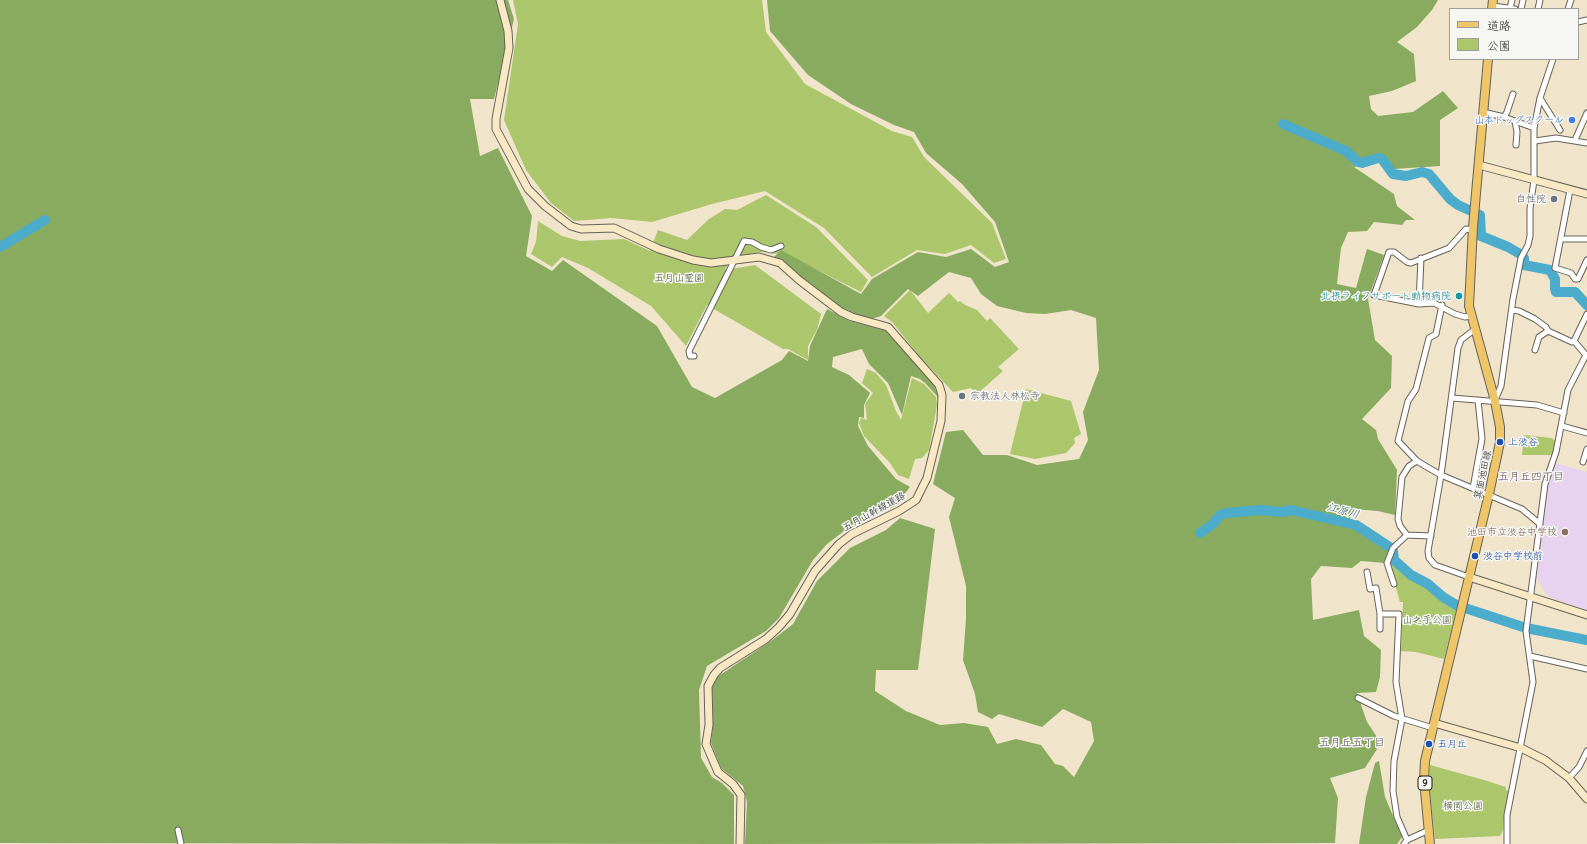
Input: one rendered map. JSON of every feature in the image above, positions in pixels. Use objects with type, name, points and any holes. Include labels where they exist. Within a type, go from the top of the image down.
[{"type":"main road","name":"箕面池田線","points":[[1430,844],[1424,780],[1425,761],[1490,494],[1500,442],[1500,428],[1495,401],[1470,316],[1468,292],[1488,60]]},
{"type":"street","name":"五月山幹線道路","points":[[500,0],[508,32],[509,48],[496,119],[496,129],[528,189],[550,211],[571,226],[582,229],[614,228],[658,249],[693,260],[711,263],[759,257],[780,263],[799,280],[841,312],[852,317],[888,327],[938,385],[942,396],[943,405],[927,478],[916,500],[899,511],[852,534],[839,544],[815,571],[790,614],[779,627],[766,639],[720,668],[708,686],[709,725],[706,744],[718,772],[738,789],[741,795],[740,844]]},
{"type":"street","points":[[1493,5],[1508,8]]},
{"type":"street","points":[[1495,401],[1501,386],[1521,258],[1528,245],[1534,180],[1534,128],[1540,98],[1553,60]]},
{"type":"street","points":[[1504,116],[1507,112],[1513,94]]},
{"type":"street","points":[[1540,98],[1560,130]]},
{"type":"street","points":[[1483,112],[1504,116],[1534,128]]},
{"type":"street","points":[[1575,140],[1587,113]]},
{"type":"street","points":[[1515,121],[1515,141]]},
{"type":"street","points":[[1535,141],[1556,138],[1587,143]]},
{"type":"street","points":[[1479,165],[1587,194]]},
{"type":"street","points":[[1570,190],[1555,268],[1571,273],[1575,279],[1578,279],[1587,260]]},
{"type":"street","points":[[1470,316],[1465,317],[1455,314],[1442,305],[1434,303],[1419,304],[1374,295],[1389,252],[1394,252],[1407,262],[1411,263],[1449,248],[1466,229],[1473,228]]},
{"type":"street","points":[[1561,239],[1587,239]]},
{"type":"street","points":[[694,356],[690,356],[689,352],[744,242],[752,242],[771,250],[781,246]]},
{"type":"street","points":[[1419,304],[1421,258]]},
{"type":"street","points":[[1442,305],[1436,334],[1429,338],[1416,389],[1408,401],[1398,441],[1417,461],[1441,475],[1490,494],[1522,509],[1540,524]]},
{"type":"street","points":[[1507,844],[1507,815],[1533,682],[1526,631],[1532,596],[1545,484],[1562,426],[1568,390],[1586,355],[1574,341],[1572,342],[1548,331],[1546,327],[1535,319],[1519,311],[1512,310]]},
{"type":"street","points":[[1574,341],[1587,314]]},
{"type":"street","points":[[1474,330],[1461,340],[1458,348],[1441,475],[1428,551],[1429,558],[1435,565],[1587,615]]},
{"type":"street","points":[[1535,350],[1539,337],[1548,331]]},
{"type":"street","points":[[1452,398],[1537,405],[1564,413]]},
{"type":"street","points":[[1473,488],[1482,439],[1478,400]]},
{"type":"street","points":[[1562,426],[1587,433]]},
{"type":"street","points":[[1583,462],[1587,449]]},
{"type":"street","points":[[1408,535],[1400,526],[1398,519],[1401,483],[1403,473],[1409,466],[1417,461]]},
{"type":"street","points":[[1394,584],[1387,563],[1391,549],[1408,535],[1431,536]]},
{"type":"street","points":[[1367,572],[1370,589],[1376,588],[1380,614],[1380,629]]},
{"type":"street","points":[[1380,614],[1399,614],[1396,682],[1402,719],[1394,761],[1393,791],[1397,817],[1405,842],[1429,830]]},
{"type":"street","points":[[1530,656],[1587,670]]},
{"type":"street","points":[[1358,698],[1402,719],[1434,725],[1521,748],[1545,760],[1569,778],[1587,799]]},
{"type":"street","points":[[1569,778],[1579,767],[1587,751]]},
{"type":"street","points":[[178,830],[181,844]]},
{"type":"shaded area","name":"池田市立渋谷中学校","points":[[1555,463],[1587,472],[1587,610],[1553,599],[1546,594],[1537,578],[1548,485]]},
{"type":"green space","points":[[0,0],[508,0],[514,19],[494,99],[470,99],[480,156],[498,148],[532,216],[526,256],[552,271],[563,260],[657,326],[692,387],[715,398],[782,360],[789,351],[808,361],[810,346],[827,309],[850,321],[887,331],[926,375],[934,385],[939,399],[939,405],[937,396],[925,383],[920,379],[911,376],[902,415],[888,383],[869,364],[862,349],[833,357],[832,367],[849,375],[870,393],[864,405],[864,418],[859,417],[858,426],[868,446],[896,479],[910,487],[895,506],[852,525],[827,544],[813,560],[779,618],[766,631],[707,666],[699,690],[701,758],[712,777],[722,783],[734,795],[734,844],[0,843]]},
{"type":"green space","points":[[513,0],[762,0],[766,32],[805,84],[892,131],[912,137],[924,157],[992,223],[1006,259],[994,263],[971,245],[945,254],[917,250],[872,277],[824,228],[765,191],[712,204],[652,222],[612,218],[574,221],[551,203],[526,170],[504,120],[518,24]]},
{"type":"green space","points":[[767,0],[1438,0],[1432,10],[1417,27],[1397,42],[1414,54],[1416,81],[1392,91],[1369,96],[1371,109],[1378,116],[1413,112],[1443,91],[1458,108],[1440,120],[1440,166],[1394,169],[1375,159],[1354,167],[1394,194],[1397,206],[1415,220],[1406,220],[1402,225],[1374,222],[1367,231],[1348,232],[1341,248],[1337,284],[1356,288],[1367,249],[1384,255],[1368,299],[1375,340],[1392,356],[1391,388],[1362,419],[1376,430],[1378,439],[1397,470],[1395,515],[1378,511],[1352,509],[1349,523],[1393,549],[1385,563],[1361,561],[1352,568],[1321,566],[1311,579],[1313,620],[1359,610],[1364,636],[1381,650],[1380,677],[1376,692],[1357,693],[1367,722],[1381,743],[1365,768],[1330,778],[1338,798],[1335,843],[745,844],[747,802],[743,786],[721,768],[711,743],[713,725],[712,688],[717,677],[771,641],[793,624],[817,581],[850,548],[886,530],[900,518],[935,529],[918,670],[876,670],[875,691],[906,711],[940,725],[964,723],[988,727],[997,744],[1016,739],[1041,745],[1055,764],[1063,766],[1074,777],[1094,741],[1091,722],[1063,709],[1042,727],[999,714],[992,719],[978,712],[975,694],[963,660],[966,619],[966,586],[949,517],[955,498],[933,484],[946,432],[963,430],[983,455],[1007,455],[1037,465],[1079,459],[1088,440],[1083,412],[1099,370],[1096,318],[1071,310],[1045,314],[1026,313],[997,306],[981,294],[971,278],[949,272],[918,296],[908,289],[881,316],[871,319],[841,309],[774,257],[781,250],[861,294],[872,279],[918,252],[946,257],[971,249],[995,267],[1009,262],[995,222],[962,184],[926,153],[914,132],[894,125],[851,104],[808,75],[770,31]]},
{"type":"green space","name":"五月山霊園","points":[[766,195],[816,227],[868,280],[861,292],[787,255],[761,252],[731,257],[725,270],[755,265],[821,314],[817,330],[808,346],[808,360],[788,349],[783,349],[707,305],[686,346],[651,306],[588,268],[562,257],[552,267],[531,254],[536,242],[538,221],[562,236],[580,241],[624,239],[650,251],[658,230],[687,240],[709,219],[725,209],[737,210]]},
{"type":"green space","points":[[910,290],[928,313],[949,293],[958,302],[960,301],[977,310],[987,321],[990,318],[1019,349],[998,367],[1003,371],[977,394],[971,388],[953,392],[921,358],[892,322],[884,316]]},
{"type":"green space","points":[[867,369],[876,373],[886,385],[901,420],[912,378],[924,384],[936,397],[937,405],[929,450],[922,458],[915,459],[909,479],[898,475],[890,463],[864,436],[859,423],[861,418],[867,420],[865,404],[873,393],[862,383]]},
{"type":"green space","points":[[1026,389],[1071,401],[1081,434],[1074,438],[1075,443],[1066,453],[1035,459],[1010,454]]},
{"type":"green space","points":[[1524,435],[1551,438],[1556,441],[1552,455],[1522,455]]},
{"type":"green space","name":"山之手公園","points":[[1392,553],[1394,562],[1410,576],[1428,585],[1443,599],[1457,606],[1444,659],[1416,652],[1401,651],[1403,602],[1400,602],[1390,566]]},
{"type":"green space","points":[[1379,761],[1385,797],[1402,837],[1397,844],[1359,844],[1366,797],[1375,763]]},
{"type":"green space","name":"横岡公園","points":[[1430,765],[1506,787],[1506,790],[1510,791],[1505,811],[1503,830],[1500,836],[1435,839],[1429,785]]},
{"type":"waterway","points":[[1283,124],[1346,151],[1358,162],[1362,163],[1378,158],[1382,159],[1393,174],[1406,176],[1422,172],[1429,174],[1450,199],[1458,205],[1480,215],[1481,236],[1508,247],[1520,254],[1524,258],[1524,265],[1550,270],[1555,279],[1556,292],[1575,292],[1587,305]]},
{"type":"waterway","points":[[0,247],[45,220]]},
{"type":"waterway","name":"江原川","points":[[1200,533],[1213,524],[1220,515],[1226,513],[1260,510],[1281,512],[1291,510],[1356,525],[1391,548],[1393,551],[1394,560],[1411,575],[1428,584],[1443,597],[1458,606]]},
{"type":"waterway","name":"江原川","points":[[1468,609],[1526,628],[1587,640]]},
{"type":"place","name":"山本ドッグスクール","points":[[1572,120]]},
{"type":"place","name":"自性院","points":[[1554,199]]},
{"type":"place","name":"北摂ライフサポート動物病院","points":[[1459,296]]},
{"type":"place","name":"宗教法人林松寺","points":[[962,396]]},
{"type":"place","name":"上渋谷","points":[[1500,442]]},
{"type":"place","name":"池田市立渋谷中学校","points":[[1565,532]]},
{"type":"place","name":"渋谷中学校前","points":[[1475,556]]},
{"type":"place","name":"五月丘","points":[[1429,744]]},
{"type":"district","name":"五月丘四丁目","points":[[1531,477]]},
{"type":"district","name":"五月丘五丁目","points":[[1352,743]]}]
